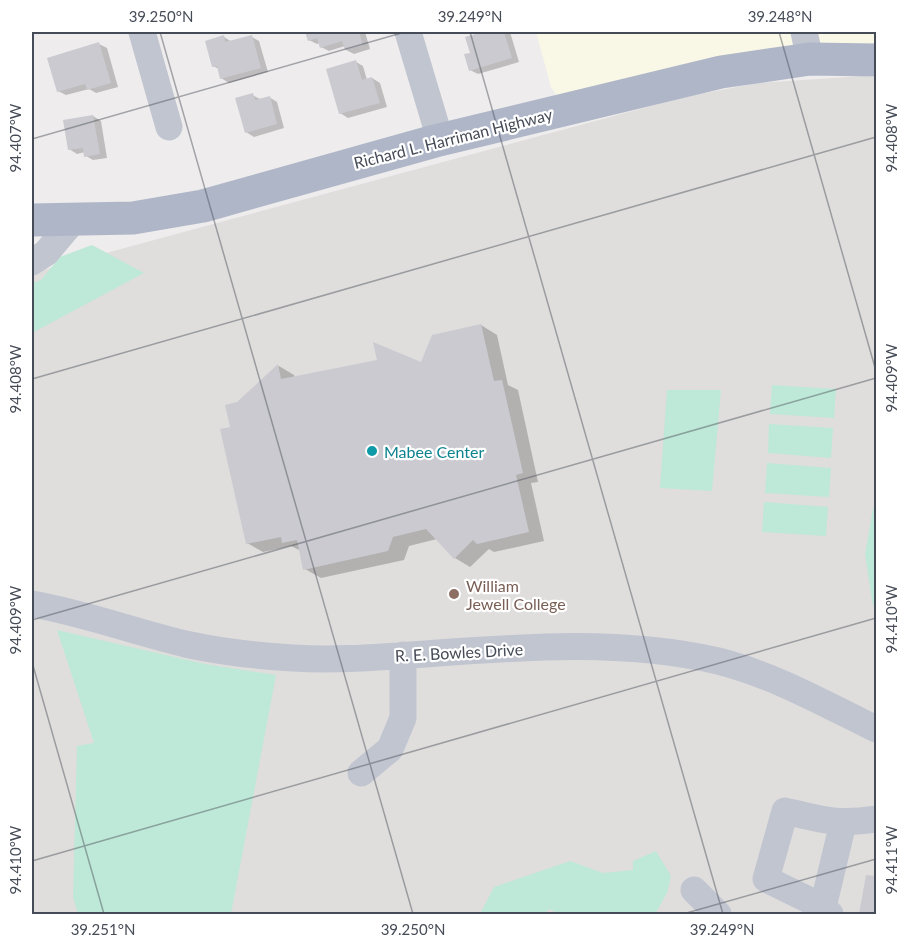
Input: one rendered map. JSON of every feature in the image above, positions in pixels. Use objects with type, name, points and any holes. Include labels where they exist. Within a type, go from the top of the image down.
[{"type":"main road","name":"Richard L. Harriman Highway","points":[[32,220],[73,221],[133,218],[203,206],[440,139],[721,72],[807,45],[876,60]]},
{"type":"street","points":[[142,32],[170,127]]},
{"type":"street","points":[[408,32],[440,139]]},
{"type":"street","points":[[32,262],[46,254],[73,221]]},
{"type":"street","name":"R. E. Bowles Drive","points":[[32,604],[91,617],[190,645],[245,654],[340,659],[582,646],[667,651],[720,662],[762,675],[792,687],[876,729]]},
{"type":"street","points":[[361,772],[390,749],[403,718],[403,655]]},
{"type":"street","points":[[843,823],[826,911],[766,879],[785,811],[827,822],[843,823],[876,819]]},
{"type":"street","points":[[694,890],[718,915]]},
{"type":"shaded area","points":[[536,32],[876,32],[876,48],[558,98],[551,87]]},
{"type":"shaded area","name":"William Jewell College","points":[[876,77],[876,914],[32,914],[32,273],[688,96],[759,83]]},
{"type":"green space","points":[[92,245],[144,273],[32,333],[32,283],[41,280],[60,257]]},
{"type":"green space","points":[[772,385],[836,389],[834,418],[770,414]]},
{"type":"green space","points":[[667,390],[721,390],[712,491],[660,488]]},
{"type":"green space","points":[[769,424],[833,428],[831,458],[768,453]]},
{"type":"green space","points":[[767,463],[831,468],[829,497],[765,493]]},
{"type":"green space","points":[[764,502],[828,507],[826,536],[762,532]]},
{"type":"green space","points":[[876,503],[876,616],[865,554]]},
{"type":"green space","points":[[57,630],[205,664],[276,675],[231,914],[78,914],[73,897],[77,746],[94,743]]},
{"type":"green space","points":[[656,851],[671,876],[667,893],[655,914],[560,914],[549,909],[545,914],[480,914],[494,887],[570,861],[603,873],[633,870],[633,861]]},
{"type":"building","points":[[305,32],[359,32],[363,45],[345,50],[342,41],[320,48],[317,38],[308,41]]},
{"type":"building","points":[[483,32],[504,32],[512,58],[469,71],[464,54],[470,53],[465,37]]},
{"type":"building","points":[[224,35],[225,42],[252,35],[261,68],[220,79],[217,66],[212,67],[205,41]]},
{"type":"building","points":[[99,42],[111,83],[87,90],[85,84],[57,92],[47,58]]},
{"type":"building","points":[[356,60],[362,80],[372,77],[380,103],[339,114],[326,69]]},
{"type":"building","points":[[253,93],[255,100],[270,96],[277,124],[245,133],[235,98]]},
{"type":"building","points":[[93,115],[100,154],[84,157],[83,148],[68,150],[63,120]]},
{"type":"building","name":"Mabee Center","points":[[481,324],[494,381],[502,380],[523,473],[516,475],[529,532],[477,544],[473,540],[454,559],[426,529],[393,537],[388,551],[303,570],[297,540],[282,543],[281,537],[246,544],[220,429],[230,427],[225,405],[237,402],[278,364],[281,379],[377,360],[373,342],[421,362],[432,335]]},
{"type":"building","points":[[866,875],[876,876],[876,914],[859,914]]},
{"type":"place","name":"Mabee Center","points":[[372,451]]},
{"type":"place","name":"William Jewell College","points":[[454,594]]}]
